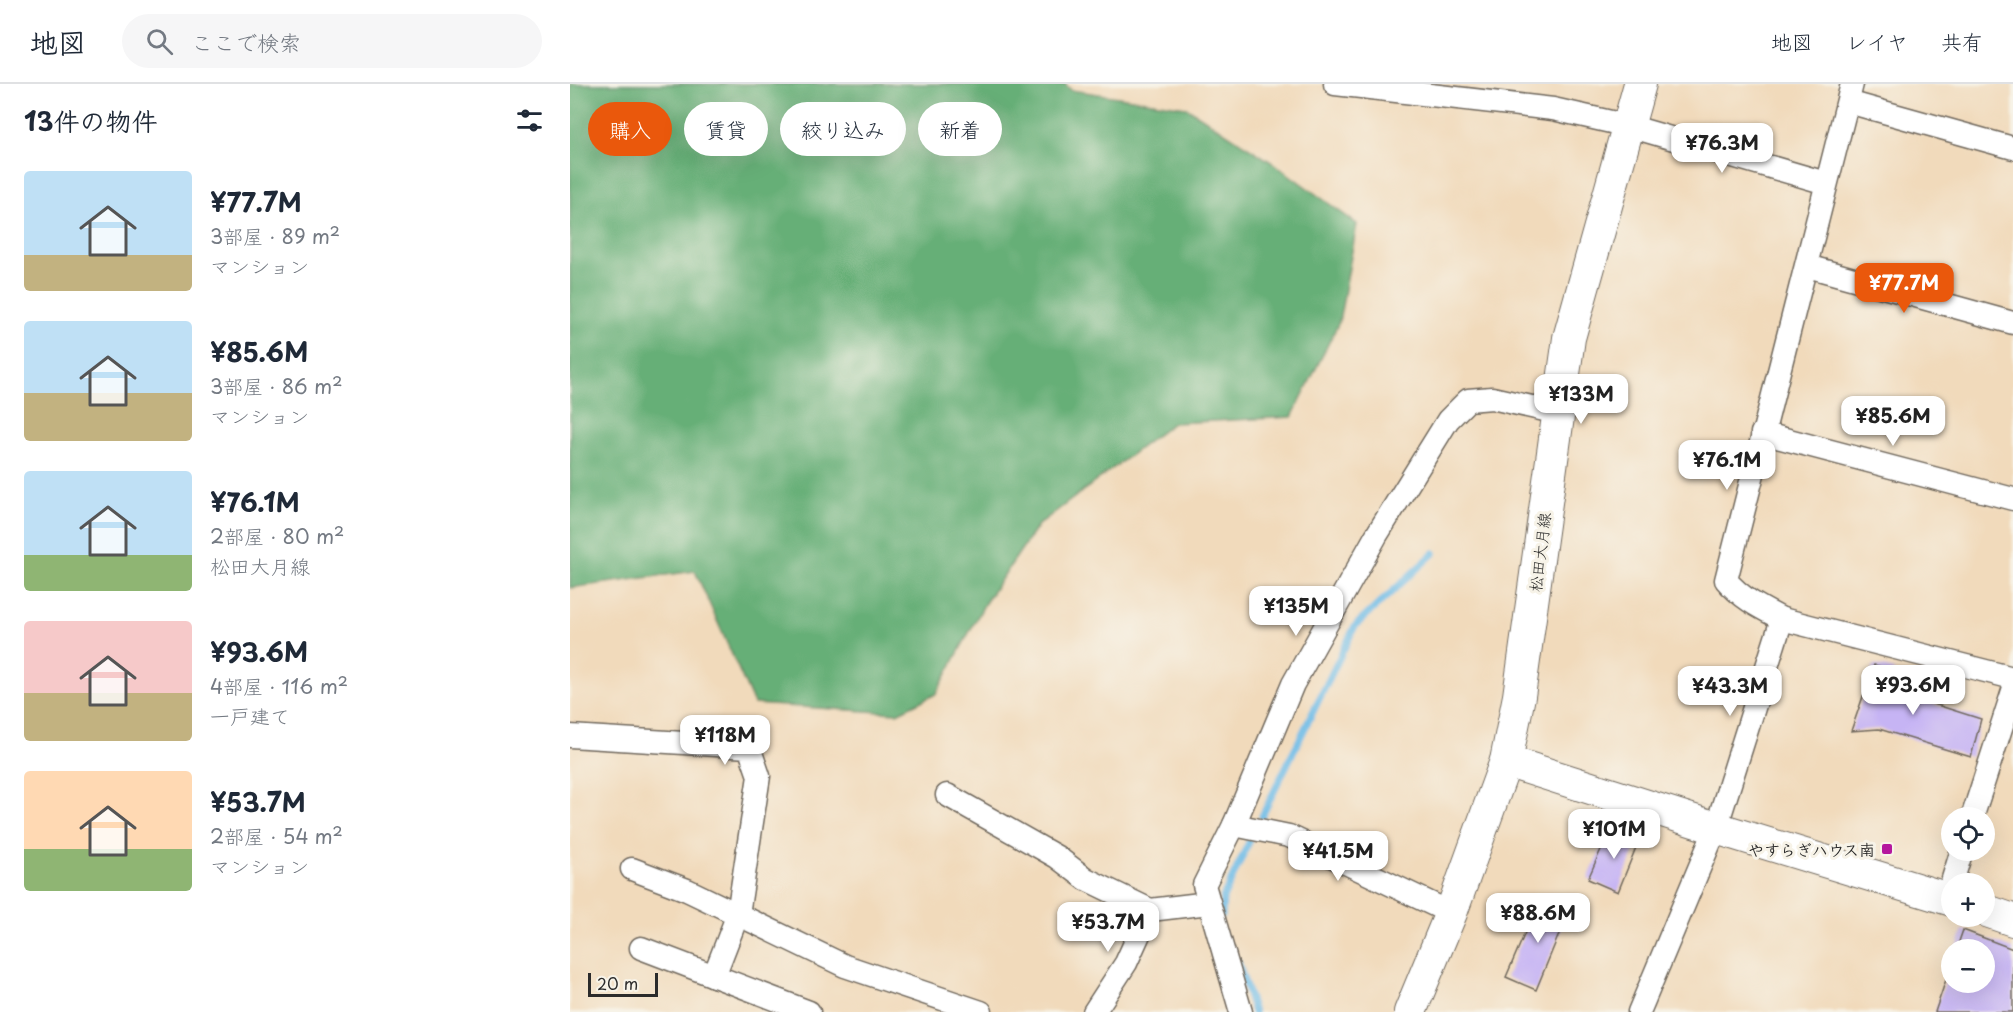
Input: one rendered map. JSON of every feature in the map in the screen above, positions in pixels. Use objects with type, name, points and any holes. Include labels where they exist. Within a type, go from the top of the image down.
[{"type":"main road","name":"松田大月線","points":[[1410,1012],[1451,913],[1506,761],[1521,685],[1569,338],[1640,84]]},
{"type":"main road","points":[[1506,761],[1941,897]]},
{"type":"main road","points":[[1995,914],[2013,920]]},
{"type":"street","points":[[1335,84],[1553,109],[1629,126],[1826,183]]},
{"type":"street","points":[[2013,148],[1850,93],[1726,580],[1750,603],[1782,619],[2013,678]]},
{"type":"street","points":[[1807,266],[2013,323]]},
{"type":"street","points":[[1241,1012],[1204,885],[1234,825],[1293,684],[1376,536],[1448,420],[1468,400],[1492,398],[1558,413]]},
{"type":"street","points":[[1762,433],[2013,499]]},
{"type":"street","points":[[1640,1012],[1716,828],[1782,619]]},
{"type":"street","points":[[1976,807],[2013,691]]},
{"type":"street","points":[[570,736],[749,747],[759,776],[738,914],[714,976]]},
{"type":"street","points":[[947,795],[1057,856],[1086,879],[1150,910],[1209,903]]},
{"type":"street","points":[[1234,825],[1288,836],[1451,913]]},
{"type":"street","points":[[632,868],[687,890],[845,966],[935,1005],[981,1012]]},
{"type":"street","points":[[1094,1012],[1126,963],[1150,910]]},
{"type":"street","points":[[640,948],[810,1012]]},
{"type":"green space","points":[[570,84],[1065,84],[1071,90],[1186,107],[1276,165],[1357,224],[1339,322],[1292,417],[1173,423],[1038,525],[985,603],[936,694],[897,713],[754,704],[695,571],[570,588]]},
{"type":"building","points":[[1874,665],[1894,670],[1892,676],[1903,680],[1899,693],[1981,719],[1971,757],[1879,729],[1851,731]]},
{"type":"building","points":[[1610,829],[1639,840],[1618,892],[1588,879]]},
{"type":"building","points":[[1540,898],[1569,910],[1536,990],[1506,977]]},
{"type":"building","points":[[1963,930],[1987,939],[1960,939]]},
{"type":"building","points":[[1995,942],[2013,949],[2013,1012],[1935,1012],[1941,993],[1995,993]]},
{"type":"waterway","points":[[1262,816],[1355,626],[1434,553]]},
{"type":"waterway","points":[[1222,915],[1223,898],[1249,842]]},
{"type":"waterway","points":[[1238,962],[1254,1012]]},
{"type":"place","name":"やすらぎハウス南","points":[[1887,849]]}]
